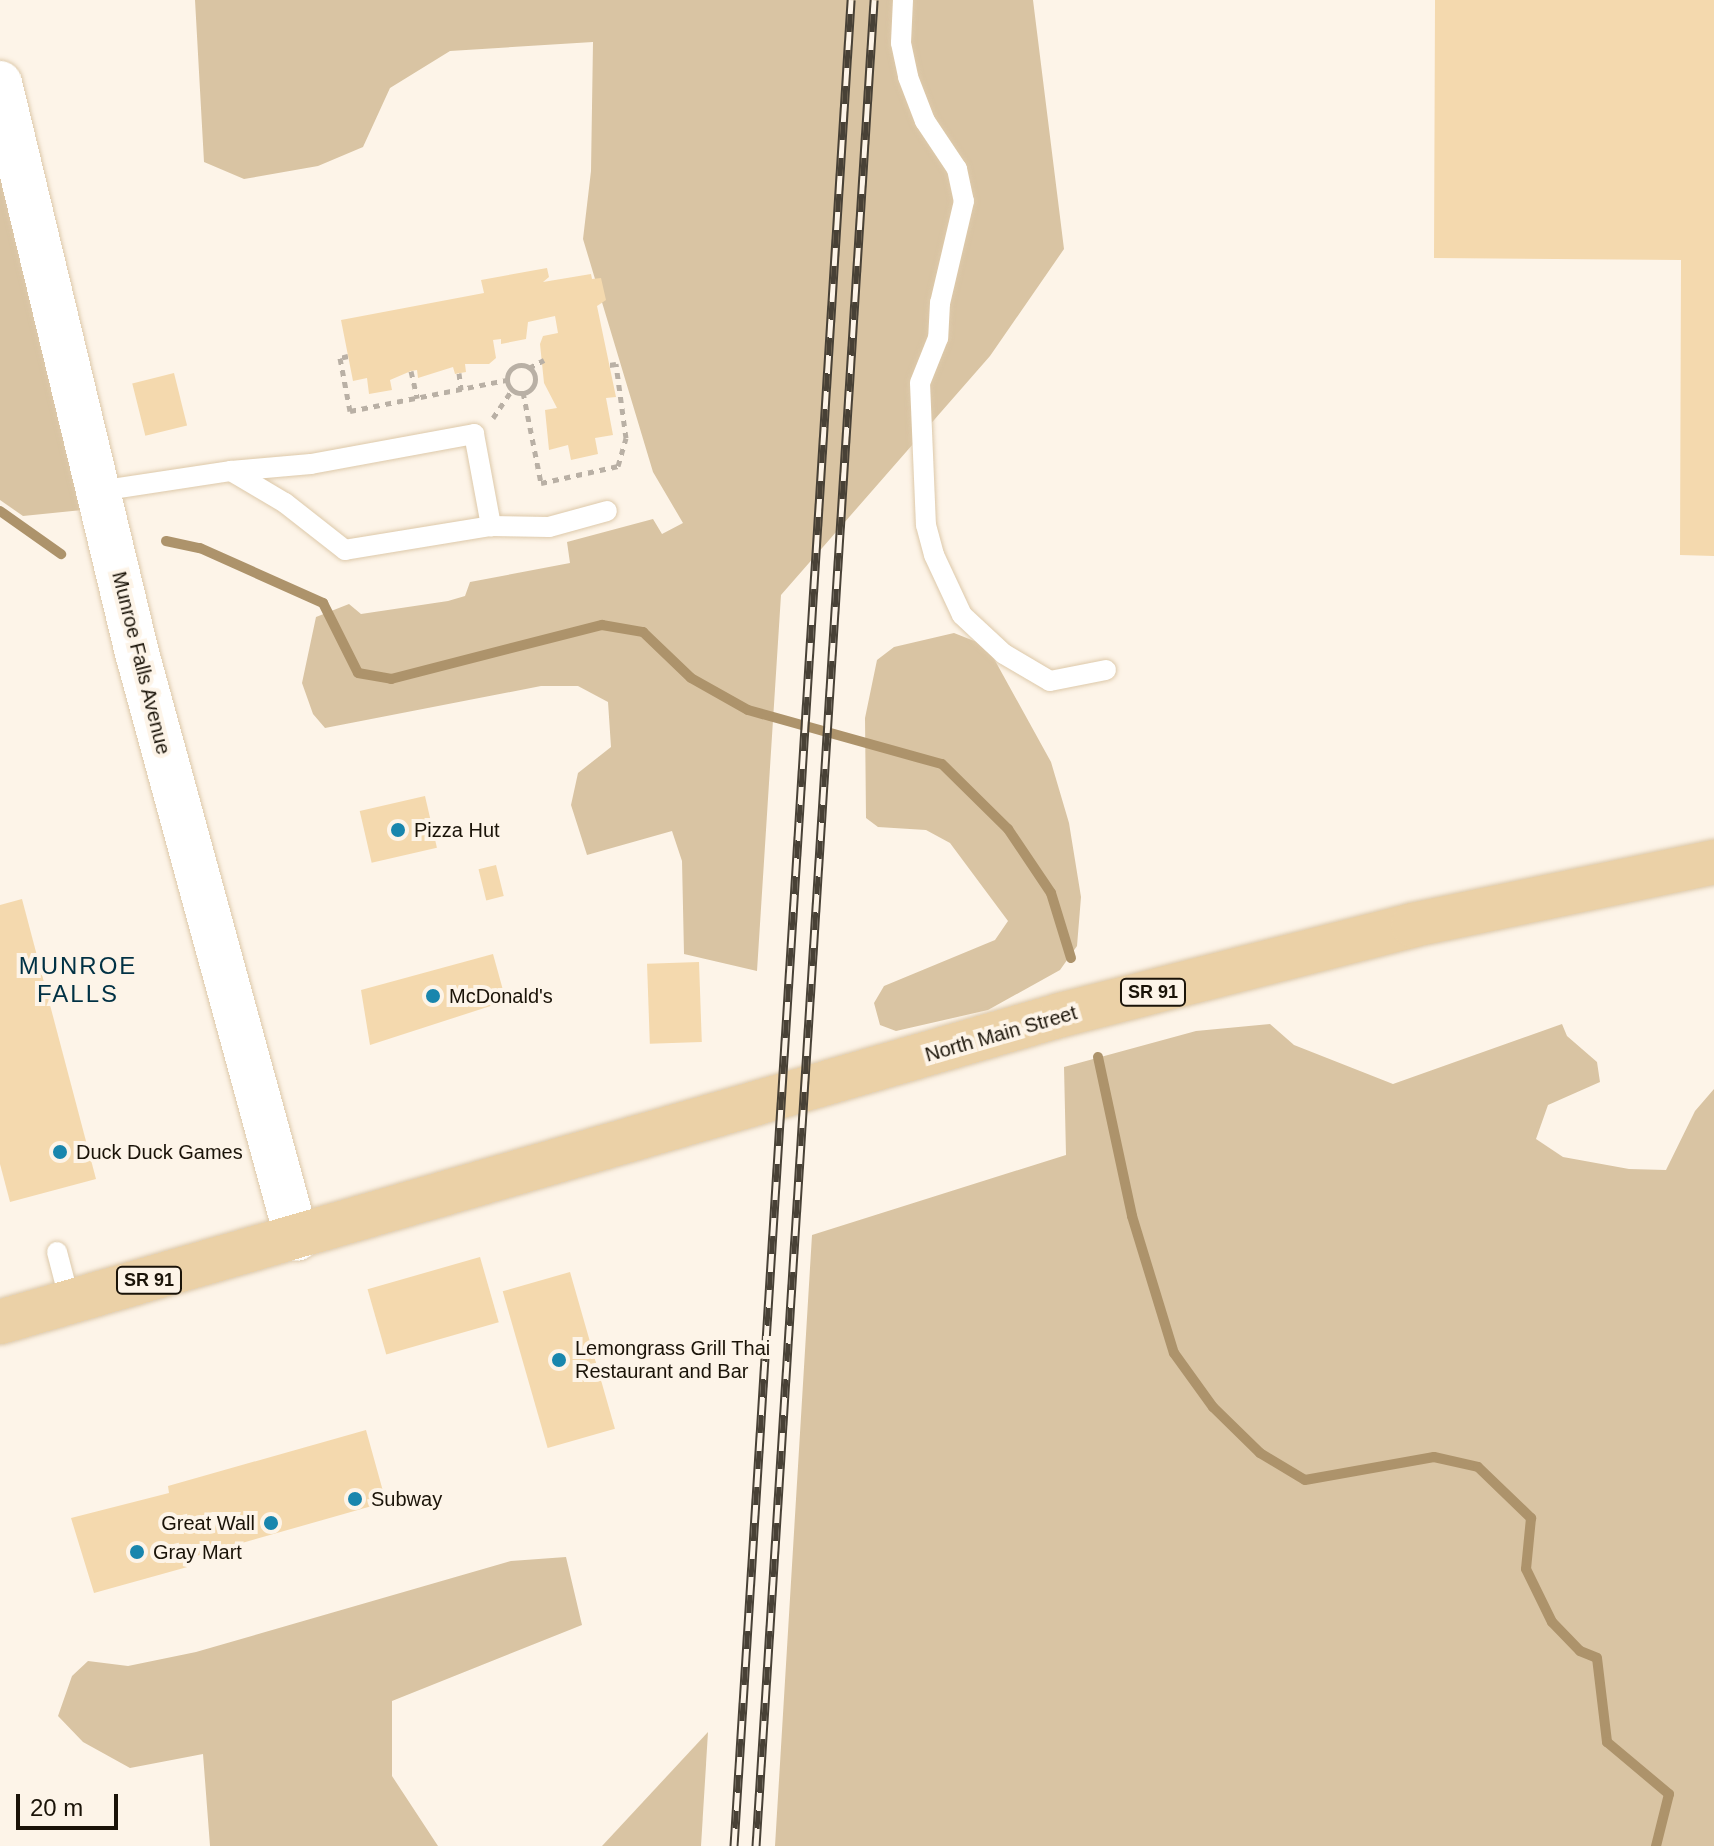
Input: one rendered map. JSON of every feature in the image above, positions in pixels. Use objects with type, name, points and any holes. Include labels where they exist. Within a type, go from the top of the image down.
[{"type":"main road","name":"North Main Street","points":[[297,1239],[1061,1015],[1413,925],[1714,862]]},
{"type":"main road","name":"SR 91","points":[[0,1322],[297,1239]]},
{"type":"street","name":"Munroe Falls Avenue","points":[[0,83],[192,862],[297,1239]]},
{"type":"lane","points":[[903,0],[901,43],[908,77],[925,121],[957,169],[964,201],[940,303],[938,338],[920,383],[926,525],[934,555],[962,615],[1004,654],[1050,681],[1106,670]]},
{"type":"lane","points":[[99,491],[231,471],[311,464],[474,434],[491,526]]},
{"type":"lane","points":[[231,471],[285,503],[345,550],[491,526],[549,527],[607,511]]},
{"type":"lane","points":[[57,1252],[70,1302]]},
{"type":"path","points":[[348,356],[340,358],[350,411],[507,380],[514,367],[529,368],[544,360]]},
{"type":"path","points":[[523,392],[541,483],[618,466],[626,438],[616,364],[609,365]]},
{"type":"path","points":[[523,392],[534,382],[529,368]]},
{"type":"path","points":[[411,371],[417,398]]},
{"type":"path","points":[[459,373],[461,390]]},
{"type":"path","points":[[507,380],[512,390]]},
{"type":"path","points":[[512,390],[523,392]]},
{"type":"path","points":[[493,418],[512,390]]},
{"type":"shaded area","points":[[195,0],[1033,0],[1064,249],[990,356],[781,595],[757,971],[684,954],[682,861],[672,831],[587,855],[571,805],[578,773],[611,747],[608,702],[578,686],[541,686],[325,728],[313,714],[302,683],[316,617],[349,604],[361,614],[448,601],[465,596],[470,582],[570,563],[567,542],[653,519],[662,534],[683,523],[653,472],[583,239],[591,171],[593,42],[450,51],[390,88],[363,147],[318,166],[244,179],[204,162]]},
{"type":"shaded area","points":[[0,92],[102,508],[23,516],[0,500]]},
{"type":"shaded area","points":[[954,633],[987,646],[1051,762],[1069,823],[1081,897],[1077,946],[1060,970],[988,1010],[896,1031],[880,1025],[874,1003],[884,986],[995,940],[1008,921],[950,843],[926,830],[878,827],[866,818],[865,718],[877,660],[894,647]]},
{"type":"shaded area","points":[[1270,1024],[1294,1045],[1393,1084],[1562,1024],[1567,1036],[1597,1062],[1600,1082],[1548,1105],[1536,1139],[1563,1157],[1629,1169],[1666,1170],[1695,1111],[1714,1089],[1714,1846],[775,1846],[812,1235],[1066,1155],[1064,1067],[1196,1031]]},
{"type":"shaded area","points":[[566,1557],[582,1625],[392,1701],[392,1776],[438,1846],[210,1846],[203,1754],[130,1768],[83,1742],[58,1716],[72,1676],[88,1661],[128,1666],[196,1652],[511,1561]]},
{"type":"shaded area","points":[[708,1732],[701,1846],[602,1846]]},
{"type":"building","points":[[1435,0],[1714,0],[1714,556],[1680,555],[1681,260],[1434,258]]},
{"type":"building","points":[[547,268],[549,277],[543,282],[591,274],[592,279],[601,278],[606,300],[597,306],[616,397],[606,398],[613,435],[595,438],[598,454],[571,460],[568,445],[549,450],[545,410],[557,408],[544,383],[540,344],[543,336],[558,333],[555,316],[528,322],[526,339],[501,344],[501,339],[493,340],[496,358],[489,364],[465,364],[466,372],[455,374],[453,367],[418,378],[417,370],[411,371],[390,380],[392,390],[369,394],[367,378],[353,381],[341,320],[484,293],[481,280]]},
{"type":"building","points":[[174,373],[187,425],[145,436],[132,383]]},
{"type":"building","name":"Pizza Hut","points":[[425,796],[437,848],[372,863],[360,811]]},
{"type":"building","points":[[496,865],[504,896],[486,900],[479,869]]},
{"type":"building","points":[[22,899],[96,1179],[10,1202],[0,1164],[0,905]]},
{"type":"building","name":"McDonald's","points":[[493,954],[506,1001],[370,1045],[361,990]]},
{"type":"building","points":[[699,962],[702,1042],[650,1044],[647,964]]},
{"type":"building","points":[[480,1257],[499,1322],[386,1355],[368,1289]]},
{"type":"building","name":"Lemongrass Grill Thai Restaurant and Bar","points":[[570,1272],[615,1429],[548,1448],[503,1291]]},
{"type":"building","points":[[366,1430],[386,1502],[189,1558],[191,1566],[94,1593],[71,1518],[169,1493],[168,1486]]},
{"type":"waterway","points":[[0,511],[61,554]]},
{"type":"waterway","points":[[166,541],[200,548],[323,603],[358,673],[391,679],[602,625],[643,632],[691,678],[748,710],[942,764],[1008,829],[1051,893],[1071,958]]},
{"type":"waterway","points":[[1098,1057],[1132,1216],[1174,1353],[1213,1407],[1260,1453],[1305,1480],[1434,1457],[1478,1467],[1531,1518],[1526,1569],[1552,1622],[1580,1651],[1597,1658],[1607,1742],[1669,1794],[1656,1846]]},
{"type":"railway","points":[[734,1846],[851,0]]},
{"type":"railway","points":[[756,1846],[874,0]]},
{"type":"place","name":"Pizza Hut","points":[[398,830]]},
{"type":"place","name":"McDonald's","points":[[433,996]]},
{"type":"place","name":"Duck Duck Games","points":[[60,1152]]},
{"type":"place","name":"Lemongrass Grill Thai Restaurant and Bar","points":[[559,1360]]},
{"type":"place","name":"Subway","points":[[355,1499]]},
{"type":"place","name":"Great Wall","points":[[271,1523]]},
{"type":"place","name":"Gray Mart","points":[[137,1552]]},
{"type":"district","name":"MUNROE FALLS","points":[[78,980]]}]
